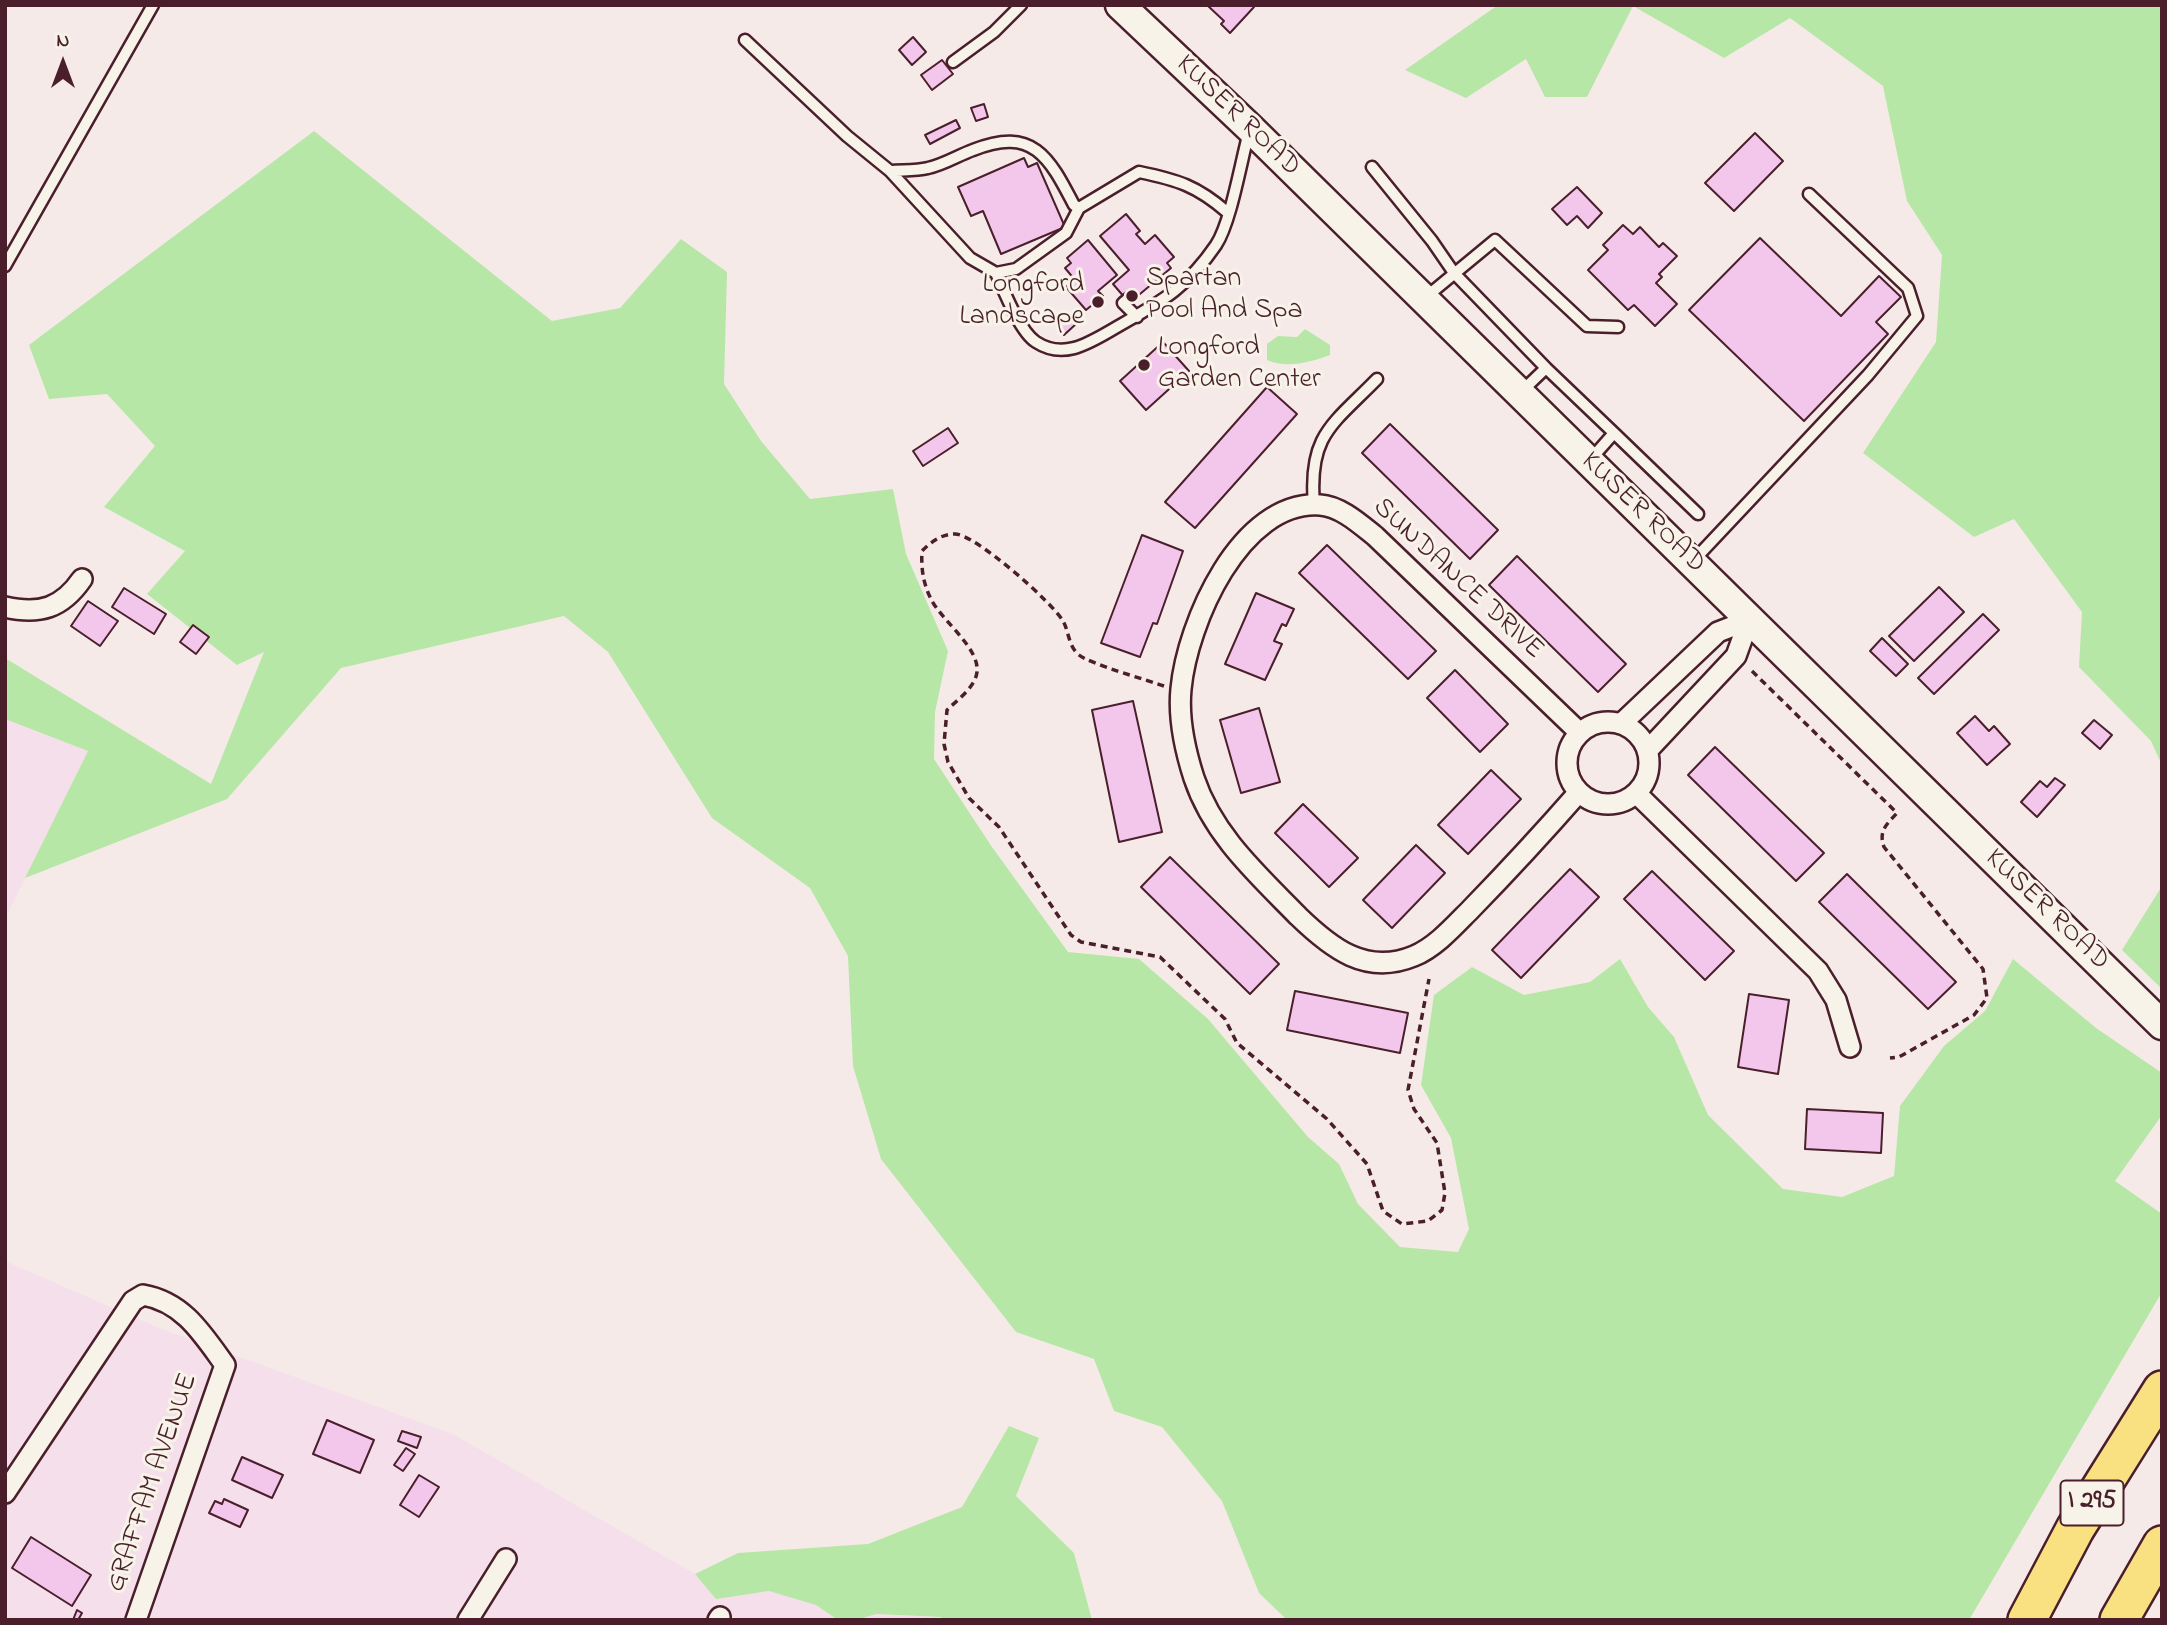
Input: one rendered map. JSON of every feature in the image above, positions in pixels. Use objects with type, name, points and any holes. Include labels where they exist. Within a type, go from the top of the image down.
[{"type":"highway","name":"I 295","points":[[2027,1620],[2075,1530],[2162,1390]]},
{"type":"highway","points":[[2119,1620],[2162,1545]]},
{"type":"street","name":"KUSER ROAD","points":[[1119,5],[1250,128],[2162,1025]]},
{"type":"street","name":"SUNDANCE DRIVE","points":[[1314,505],[1335,510],[1375,536],[1580,733]]},
{"type":"street","points":[[1314,505],[1290,510],[1264,523],[1227,565],[1212,586],[1197,618],[1185,666],[1181,691],[1182,725],[1194,778],[1209,813],[1251,870],[1319,936],[1336,948],[1368,963],[1397,962],[1417,955],[1457,923],[1579,792]]},
{"type":"street","points":[[5,607],[36,611],[68,600],[82,579]]},
{"type":"street","points":[[1621,724],[1718,632],[1749,620]]},
{"type":"street","points":[[1647,750],[1736,656],[1749,620]]},
{"type":"street","points":[[1599,723],[1621,724],[1637,734],[1647,750],[1648,773],[1636,793],[1621,802],[1603,804],[1579,792],[1573,783],[1567,762],[1573,741],[1580,733],[1599,723]]},
{"type":"street","points":[[1636,793],[1818,971],[1836,1000],[1850,1047]]},
{"type":"street","name":"GRAFFAM AVENUE","points":[[5,1493],[133,1301],[143,1295],[167,1300],[188,1317],[225,1365],[136,1620]]},
{"type":"street","points":[[468,1620],[506,1559]]},
{"type":"lane","points":[[5,266],[153,5]]},
{"type":"lane","points":[[953,62],[994,32],[1021,5]]},
{"type":"lane","points":[[745,40],[847,136],[890,171],[970,258],[996,273],[1013,309],[1033,340],[1046,348],[1086,347],[1155,308],[1187,281],[1218,243],[1250,128]]},
{"type":"lane","points":[[890,171],[930,168],[1000,140],[1013,139],[1029,145],[1052,163],[1074,205],[1079,208]]},
{"type":"lane","points":[[1372,167],[1432,241],[1454,274],[1546,368],[1698,514]]},
{"type":"lane","points":[[996,273],[1016,269],[1066,233],[1079,208],[1139,172],[1180,181],[1206,194],[1227,212]]},
{"type":"lane","points":[[1691,562],[1868,376],[1917,316],[1908,288],[1809,194]]},
{"type":"lane","points":[[1423,299],[1495,240],[1587,326],[1618,327]]},
{"type":"lane","points":[[1129,298],[1123,303],[1137,317]]},
{"type":"lane","points":[[1519,394],[1546,368]]},
{"type":"lane","points":[[1314,505],[1312,468],[1316,451],[1334,424],[1377,379]]},
{"type":"lane","points":[[1588,462],[1614,433]]},
{"type":"path","points":[[1167,687],[1079,655],[1069,640],[1063,621],[1051,606],[975,542],[958,533],[944,535],[922,551],[921,572],[931,600],[974,655],[978,672],[972,686],[947,710],[944,744],[948,762],[969,798],[999,827],[1071,935],[1081,942],[1160,957],[1225,1019],[1237,1043],[1327,1119],[1367,1164],[1383,1211],[1402,1224],[1428,1221],[1442,1210],[1445,1193],[1437,1143],[1414,1109],[1408,1090],[1429,979]]},
{"type":"path","points":[[1752,671],[1897,813],[1883,829],[1881,838],[1884,847],[1983,970],[1987,998],[1974,1015],[1899,1057],[1890,1058]]},
{"type":"shaded area","points":[[5,719],[88,751],[5,919]]},
{"type":"shaded area","points":[[5,1261],[159,1328],[453,1434],[695,1574],[716,1598],[769,1591],[816,1605],[838,1620],[5,1620]]},
{"type":"shaded area","points":[[876,1614],[941,1617],[943,1620],[856,1620]]},
{"type":"green space","points":[[1498,5],[2162,5],[2162,765],[2151,741],[2079,667],[2082,612],[2014,519],[1974,537],[1863,453],[1936,342],[1942,255],[1907,201],[1883,86],[1790,18],[1724,58],[1633,6],[1587,97],[1545,97],[1526,59],[1466,98],[1405,70]]},
{"type":"green space","points":[[314,131],[552,321],[620,308],[681,239],[727,272],[724,384],[761,441],[810,499],[893,489],[906,554],[948,651],[935,712],[934,759],[992,847],[1068,952],[1139,959],[1208,1019],[1308,1137],[1339,1164],[1358,1204],[1400,1247],[1458,1252],[1469,1229],[1451,1138],[1421,1085],[1434,995],[1472,967],[1524,995],[1590,982],[1620,959],[1648,1007],[1674,1037],[1708,1115],[1783,1189],[1842,1197],[1894,1176],[1900,1106],[1944,1046],[1985,1011],[2013,959],[2096,1028],[2162,1073],[2162,1115],[2115,1181],[2162,1214],[2162,1292],[1969,1620],[1287,1620],[1259,1593],[1222,1501],[1162,1427],[1114,1411],[1094,1359],[1016,1332],[881,1159],[853,1066],[848,956],[810,888],[712,818],[608,652],[564,616],[341,668],[227,799],[25,878],[88,751],[5,719],[5,658],[211,784],[264,652],[237,665],[147,594],[185,551],[104,507],[155,446],[107,394],[49,399],[29,345]]},
{"type":"green space","points":[[1305,329],[1330,345],[1330,355],[1291,364],[1267,360],[1267,344],[1278,336],[1297,337]]},
{"type":"green space","points":[[2162,886],[2162,989],[2122,950]]},
{"type":"green space","points":[[1009,1426],[1039,1438],[1016,1496],[1074,1553],[1092,1620],[943,1620],[941,1617],[876,1614],[856,1620],[838,1620],[816,1605],[769,1591],[716,1599],[695,1574],[738,1553],[868,1544],[962,1507]]},
{"type":"building","points":[[1207,5],[1254,7],[1230,33],[1221,24],[1224,21]]},
{"type":"building","points":[[913,37],[926,52],[912,65],[899,50]]},
{"type":"building","points":[[942,60],[953,74],[932,90],[921,75]]},
{"type":"building","points":[[984,104],[988,117],[976,121],[971,108]]},
{"type":"building","points":[[956,120],[960,128],[930,144],[925,135]]},
{"type":"building","points":[[1755,133],[1783,161],[1734,211],[1705,183]]},
{"type":"building","points":[[1024,158],[1028,167],[1037,163],[1065,227],[1001,254],[983,211],[971,216],[958,187]]},
{"type":"building","points":[[1577,187],[1602,213],[1588,228],[1577,216],[1567,225],[1552,209]]},
{"type":"building","points":[[1126,214],[1140,231],[1136,234],[1145,244],[1155,235],[1174,257],[1167,263],[1171,268],[1134,299],[1129,294],[1125,298],[1113,284],[1129,270],[1100,236]]},
{"type":"building","points":[[1623,225],[1633,234],[1640,227],[1659,247],[1663,243],[1677,256],[1659,274],[1662,277],[1656,283],[1677,304],[1655,326],[1634,305],[1628,310],[1588,270],[1608,250],[1603,245]]},
{"type":"building","points":[[1760,238],[1841,316],[1879,276],[1901,297],[1876,322],[1888,334],[1804,421],[1689,310]]},
{"type":"building","points":[[1088,240],[1117,275],[1098,291],[1103,296],[1086,310],[1066,287],[1075,280],[1065,268],[1071,263],[1067,258]]},
{"type":"building","points":[[1070,317],[1076,324],[1064,335],[1058,328]]},
{"type":"building","points":[[1163,342],[1189,371],[1146,410],[1120,381]]},
{"type":"building","points":[[1267,387],[1297,414],[1195,528],[1165,502]]},
{"type":"building","points":[[1390,424],[1498,530],[1470,559],[1362,453]]},
{"type":"building","points":[[948,428],[958,443],[923,466],[913,451]]},
{"type":"building","points":[[1142,535],[1183,551],[1157,624],[1153,623],[1140,657],[1101,643]]},
{"type":"building","points":[[1327,545],[1436,651],[1408,679],[1299,573]]},
{"type":"building","points":[[1517,556],[1626,664],[1598,692],[1489,585]]},
{"type":"building","points":[[1939,587],[1964,612],[1914,661],[1889,636]]},
{"type":"building","points":[[124,588],[166,614],[154,634],[112,607]]},
{"type":"building","points":[[1256,593],[1294,609],[1286,626],[1282,624],[1274,641],[1282,644],[1265,680],[1225,664]]},
{"type":"building","points":[[88,601],[118,621],[100,646],[71,626]]},
{"type":"building","points":[[1983,614],[1999,630],[1934,694],[1918,678]]},
{"type":"building","points":[[193,625],[209,637],[196,654],[180,642]]},
{"type":"building","points":[[1882,638],[1908,664],[1896,676],[1870,651]]},
{"type":"building","points":[[1455,670],[1508,724],[1480,752],[1427,698]]},
{"type":"building","points":[[1133,701],[1162,832],[1119,842],[1092,710]]},
{"type":"building","points":[[1259,708],[1280,782],[1241,793],[1220,720]]},
{"type":"building","points":[[1975,716],[1989,731],[1994,726],[2010,744],[1987,765],[1957,733]]},
{"type":"building","points":[[2094,720],[2112,735],[2100,749],[2082,733]]},
{"type":"building","points":[[1715,747],[1824,853],[1796,881],[1688,775]]},
{"type":"building","points":[[1491,770],[1521,799],[1468,854],[1438,825]]},
{"type":"building","points":[[2055,778],[2065,785],[2037,817],[2021,802],[2040,781],[2047,787]]},
{"type":"building","points":[[1303,804],[1358,858],[1329,887],[1275,833]]},
{"type":"building","points":[[1416,845],[1445,873],[1392,928],[1363,900]]},
{"type":"building","points":[[1170,857],[1279,964],[1250,994],[1141,887]]},
{"type":"building","points":[[1570,869],[1599,897],[1521,978],[1492,950]]},
{"type":"building","points":[[1652,871],[1734,951],[1705,980],[1624,899]]},
{"type":"building","points":[[1847,874],[1956,982],[1928,1009],[1819,902]]},
{"type":"building","points":[[1295,991],[1408,1013],[1400,1053],[1287,1030]]},
{"type":"building","points":[[1749,994],[1789,1000],[1778,1074],[1738,1067]]},
{"type":"building","points":[[1807,1109],[1883,1113],[1881,1153],[1805,1149]]},
{"type":"building","points":[[327,1420],[374,1440],[360,1473],[313,1454]]},
{"type":"building","points":[[402,1431],[421,1437],[417,1448],[398,1441]]},
{"type":"building","points":[[406,1448],[415,1454],[403,1471],[394,1465]]},
{"type":"building","points":[[242,1457],[283,1475],[272,1498],[232,1480]]},
{"type":"building","points":[[419,1475],[439,1487],[419,1517],[400,1505]]},
{"type":"building","points":[[224,1499],[248,1510],[240,1527],[209,1513],[215,1501],[222,1504]]},
{"type":"building","points":[[31,1537],[91,1575],[72,1606],[12,1568]]},
{"type":"building","points":[[77,1610],[82,1613],[78,1620],[73,1620]]},
{"type":"place","name":"Spartan Pool And Spa","points":[[1132,296]]},
{"type":"place","name":"Longford Landscape","points":[[1098,302]]},
{"type":"place","name":"Longford Garden Center","points":[[1144,365]]}]
